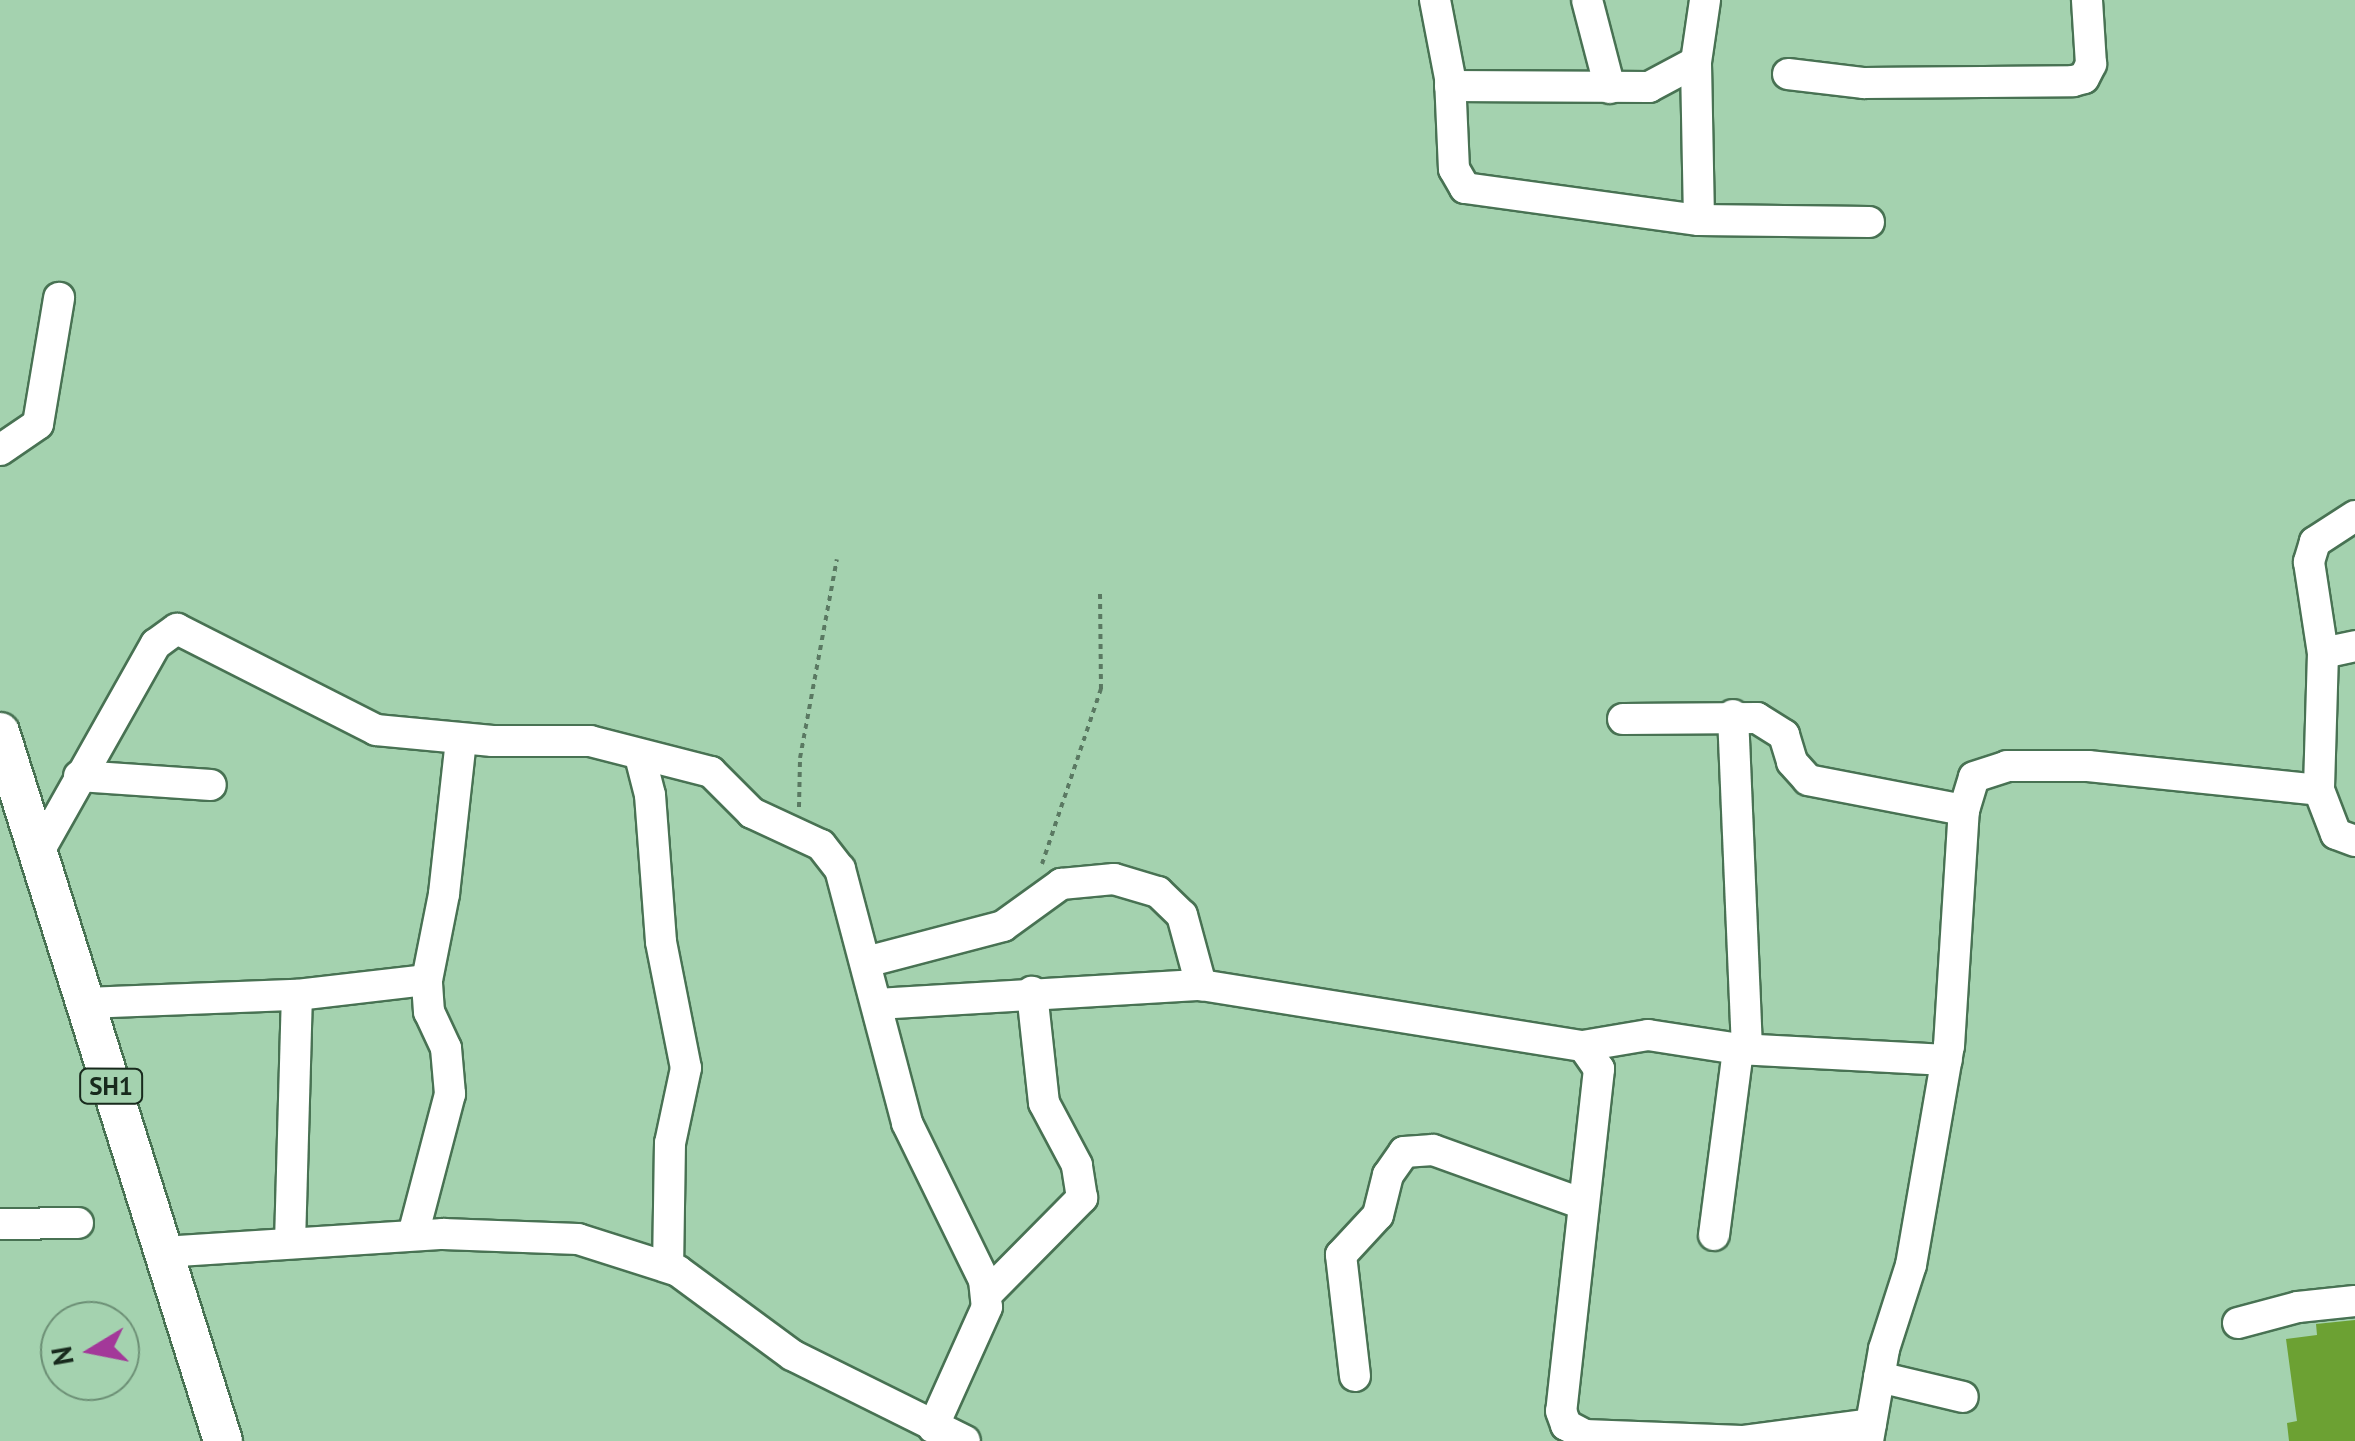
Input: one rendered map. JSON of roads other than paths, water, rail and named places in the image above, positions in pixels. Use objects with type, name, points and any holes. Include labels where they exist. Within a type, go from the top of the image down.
[{"type":"main road","name":"SH1","points":[[0,732],[223,1441]]},
{"type":"street","points":[[1435,0],[1450,86],[1454,170],[1465,188],[1700,220],[1868,222]]},
{"type":"street","points":[[1588,0],[1610,88]]},
{"type":"street","points":[[1700,220],[1696,62],[1706,0]]},
{"type":"street","points":[[1788,74],[1864,84],[2084,78],[2093,34],[2087,0]]},
{"type":"street","points":[[1450,86],[1649,87],[1696,62]]},
{"type":"street","points":[[0,450],[38,424],[59,298]]},
{"type":"street","points":[[2355,516],[2322,535],[2310,552],[2323,653],[2320,790],[2336,834],[2355,841]]},
{"type":"street","points":[[38,853],[78,776],[156,644],[178,629],[352,723],[461,738],[564,738],[700,766],[752,813],[806,836],[840,869],[906,1123],[988,1292]]},
{"type":"street","points":[[2323,653],[2355,646]]},
{"type":"street","points":[[1623,720],[1733,716],[1774,724],[1792,762],[1808,780],[1964,810]]},
{"type":"street","points":[[1714,1236],[1743,1050],[1733,716]]},
{"type":"street","points":[[413,1236],[450,1094],[446,1048],[430,1012],[427,980],[444,894],[461,738]]},
{"type":"street","points":[[640,756],[650,795],[661,942],[686,1068],[668,1159],[668,1267]]},
{"type":"street","points":[[1584,1046],[1599,1069],[1561,1411],[1574,1433],[1742,1441],[1869,1433],[1879,1377],[1911,1265],[1947,1060],[1964,810],[1974,777],[2007,766],[2088,766],[2320,790]]},
{"type":"street","points":[[78,776],[211,785]]},
{"type":"street","points":[[866,962],[1003,926],[1061,884],[1081,880],[1140,882],[1182,915],[1201,985]]},
{"type":"street","points":[[85,1003],[297,994],[427,980]]},
{"type":"street","points":[[876,1004],[1201,985],[1584,1046],[1648,1035],[1743,1050],[1947,1060]]},
{"type":"street","points":[[933,1427],[988,1292],[1082,1198],[1077,1165],[1044,1103],[1032,992]]},
{"type":"street","points":[[290,1243],[297,994]]},
{"type":"street","points":[[1355,1376],[1342,1256],[1378,1216],[1388,1175],[1404,1152],[1433,1150],[1582,1204]]},
{"type":"street","points":[[0,1224],[78,1223]]},
{"type":"street","points":[[163,1252],[413,1236],[556,1235],[668,1267],[776,1346],[964,1441]]},
{"type":"street","points":[[2238,1323],[2355,1301]]},
{"type":"street","points":[[1879,1377],[1962,1397]]}]
